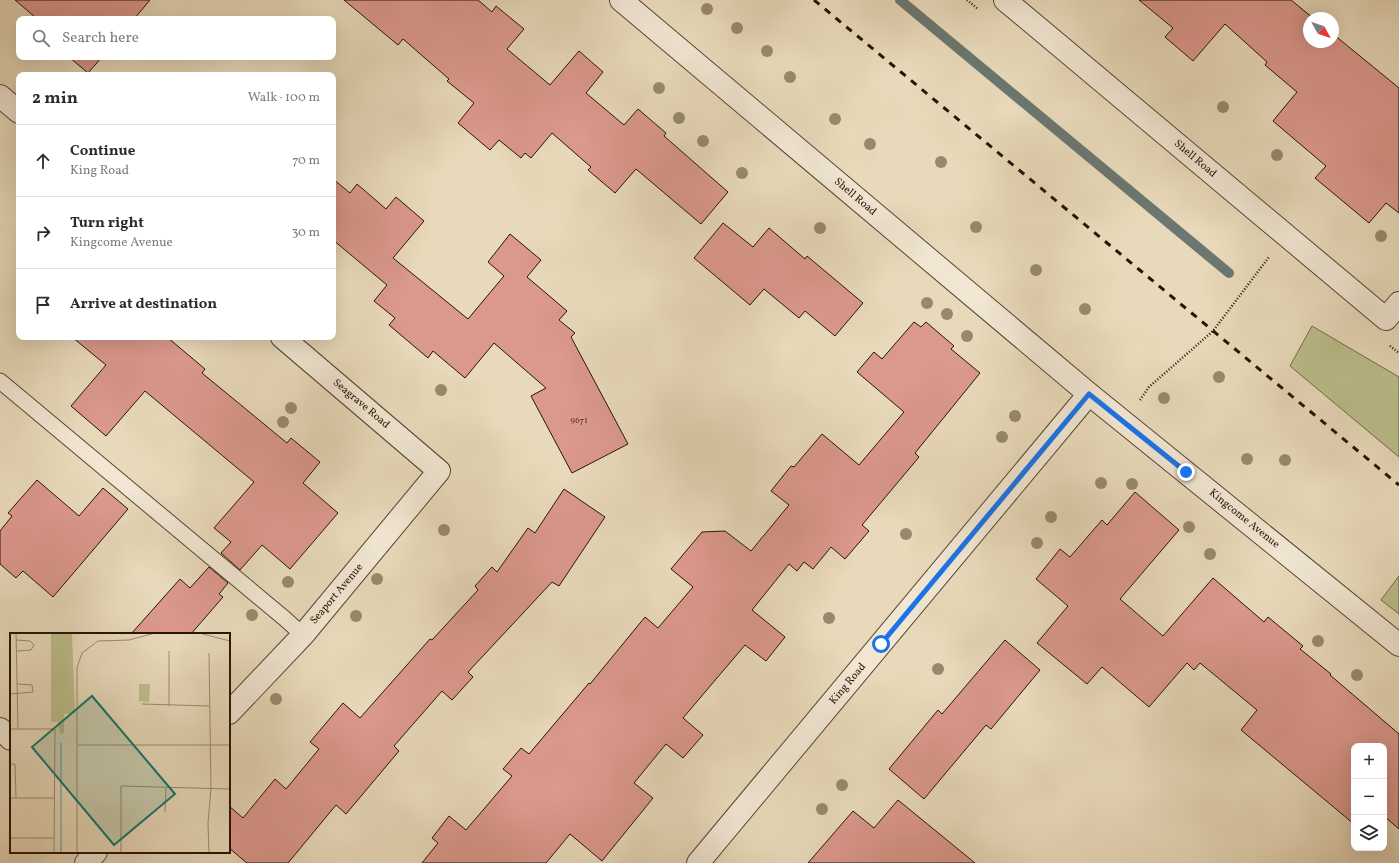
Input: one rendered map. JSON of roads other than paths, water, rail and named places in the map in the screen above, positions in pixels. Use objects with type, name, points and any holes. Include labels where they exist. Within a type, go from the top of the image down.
[{"type":"street","name":"Shell Road","points":[[621,0],[1089,394]]},
{"type":"street","name":"Shell Road","points":[[1005,0],[1393,311]]},
{"type":"street","points":[[0,96],[16,109]]},
{"type":"street","name":"Seagrave Road","points":[[286,340],[439,471]]},
{"type":"street","name":"Kingcome Avenue","points":[[1089,394],[1399,645]]},
{"type":"street","name":"King Road","points":[[698,863],[1089,394]]},
{"type":"street","name":"Seaport Avenue","points":[[230,712],[303,635],[439,471]]},
{"type":"street","points":[[0,729],[10,739]]},
{"type":"street","points":[[86,863],[95,853]]},
{"type":"lane","points":[[0,381],[303,635]]},
{"type":"waterway","points":[[900,0],[1229,273]]},
{"type":"railway","points":[[814,0],[1399,485]]}]
